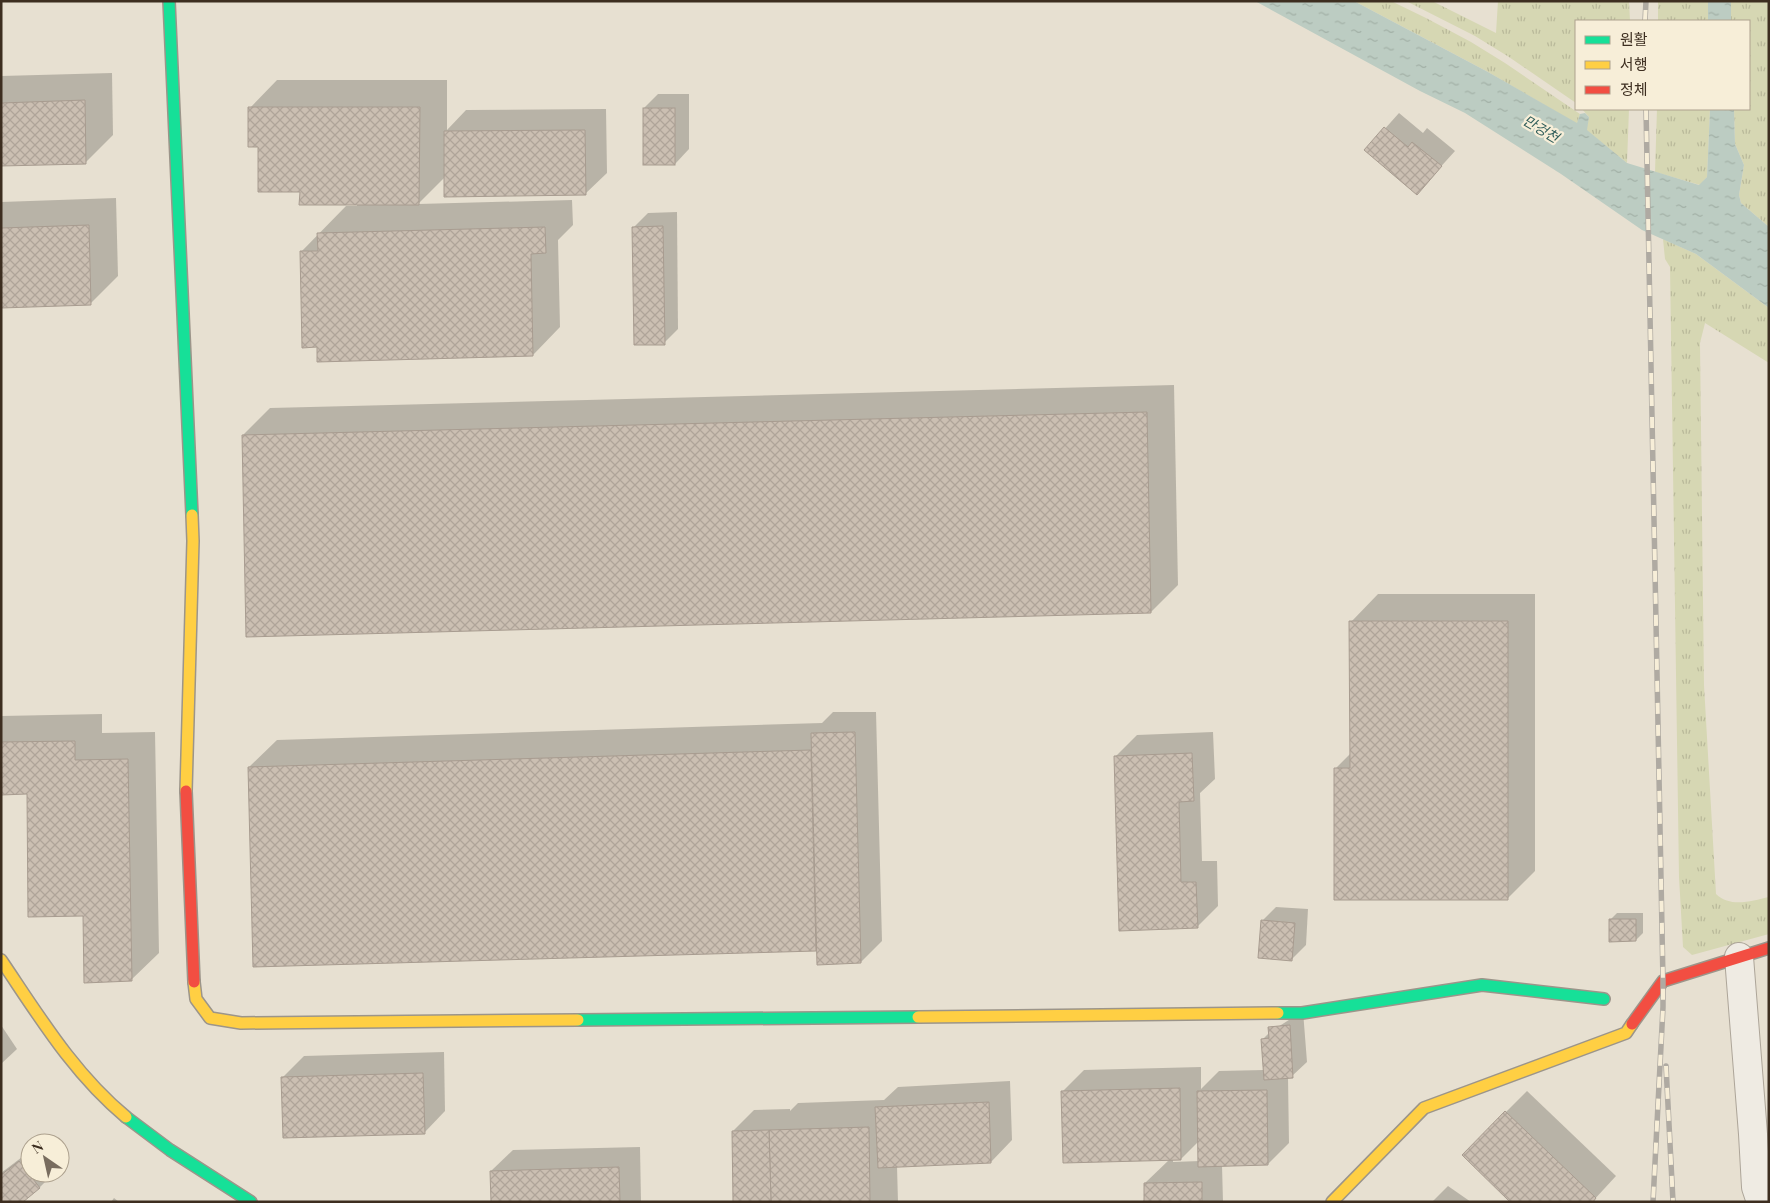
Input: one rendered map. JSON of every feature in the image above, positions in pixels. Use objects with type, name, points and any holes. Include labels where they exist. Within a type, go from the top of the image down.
[{"type":"street","points":[[169,1],[193,541],[186,787],[192,971],[196,999],[210,1018],[251,1023],[1302,1013],[1482,985],[1604,999]]},
{"type":"street","points":[[1332,1202],[1424,1108],[1626,1033],[1663,981],[1769,948]]},
{"type":"street","points":[[1739,957],[1756,1187],[1761,1202]]},
{"type":"street","points":[[1,960],[68,1056],[94,1088],[120,1113],[252,1202]]},
{"type":"green space","points":[[1354,1],[1391,1],[1471,42],[1580,114],[1577,124],[1488,72]]},
{"type":"green space","points":[[1406,1],[1432,1],[1496,33],[1498,1],[1629,1],[1630,20],[1575,20],[1575,102],[1475,36]]},
{"type":"green space","points":[[1658,1],[1708,1],[1708,20],[1658,20]]},
{"type":"green space","points":[[1731,1],[1769,1],[1769,227],[1741,203],[1739,195],[1744,165],[1735,144],[1734,110],[1750,110],[1750,20],[1731,20]]},
{"type":"green space","points":[[1583,110],[1629,110],[1627,163],[1586,130],[1589,117]]},
{"type":"green space","points":[[1657,110],[1710,110],[1707,177],[1700,185],[1655,172]]},
{"type":"green space","points":[[1663,239],[1696,254],[1769,308],[1769,363],[1705,323],[1700,343],[1704,685],[1716,894],[1728,901],[1735,902],[1748,902],[1769,897],[1769,934],[1692,955],[1683,947],[1679,877],[1670,267],[1665,259]]},
{"type":"water","name":"만겅천","points":[[1255,1],[1354,1],[1488,72],[1577,123],[1580,114],[1585,113],[1589,117],[1587,130],[1627,163],[1699,185],[1707,177],[1710,110],[1734,110],[1735,144],[1744,165],[1739,195],[1741,203],[1769,227],[1769,308],[1696,254],[1642,230],[1561,174],[1465,113],[1420,91]]},
{"type":"water","points":[[1708,1],[1731,1],[1731,20],[1708,20]]},
{"type":"building","points":[[85,100],[86,164],[1,166],[1,103]]},
{"type":"building","points":[[248,107],[420,107],[419,205],[299,205],[300,192],[258,192],[258,147],[248,147]]},
{"type":"building","points":[[643,108],[675,108],[675,165],[643,165]]},
{"type":"building","points":[[1384,127],[1408,147],[1412,142],[1442,166],[1417,195],[1364,150]]},
{"type":"building","points":[[585,130],[586,195],[444,197],[444,131]]},
{"type":"building","points":[[89,225],[91,305],[1,308],[1,228]]},
{"type":"building","points":[[663,226],[665,345],[634,345],[632,227]]},
{"type":"building","points":[[545,227],[546,253],[531,254],[533,356],[317,362],[317,347],[302,348],[300,251],[318,251],[317,233]]},
{"type":"building","points":[[1147,412],[1151,613],[246,637],[242,435]]},
{"type":"building","points":[[1349,621],[1508,621],[1508,900],[1334,900],[1334,768],[1350,768]]},
{"type":"building","points":[[855,732],[861,963],[817,965],[811,733]]},
{"type":"building","points":[[75,741],[75,760],[128,759],[132,981],[84,983],[83,916],[28,917],[27,794],[1,795],[1,742]]},
{"type":"building","points":[[811,750],[816,951],[253,967],[248,767]]},
{"type":"building","points":[[1192,753],[1194,801],[1179,802],[1181,882],[1196,882],[1198,928],[1119,931],[1114,756]]},
{"type":"building","points":[[1609,919],[1636,919],[1636,941],[1609,942]]},
{"type":"building","points":[[1261,920],[1295,923],[1292,961],[1258,958]]},
{"type":"building","points":[[1290,1025],[1293,1078],[1264,1080],[1261,1039],[1269,1038],[1268,1027]]},
{"type":"building","points":[[423,1073],[425,1134],[283,1138],[281,1077]]},
{"type":"building","points":[[1180,1088],[1181,1160],[1063,1163],[1061,1091]]},
{"type":"building","points":[[1267,1090],[1268,1165],[1198,1167],[1197,1091]]},
{"type":"building","points":[[989,1102],[991,1163],[878,1168],[875,1107]]},
{"type":"building","points":[[1505,1111],[1596,1198],[1593,1202],[1510,1202],[1462,1155]]},
{"type":"building","points":[[869,1127],[870,1202],[771,1202],[769,1130]]},
{"type":"building","points":[[769,1130],[771,1202],[733,1202],[732,1131]]},
{"type":"building","points":[[19,1161],[20,1183],[36,1183],[40,1188],[23,1202],[1,1202],[1,1175]]},
{"type":"building","points":[[619,1167],[620,1202],[491,1202],[490,1171]]},
{"type":"building","points":[[1202,1182],[1202,1202],[1144,1202],[1144,1183]]},
{"type":"railway","points":[[1645,20],[1646,1]]},
{"type":"railway","points":[[1646,110],[1663,981],[1653,1202]]},
{"type":"railway","points":[[1666,1066],[1673,1202]]},
{"type":"traffic: fast","points":[[169,1],[192,515]]},
{"type":"traffic: fast","points":[[1278,1013],[1302,1013],[1482,985],[1604,999]]},
{"type":"traffic: fast","points":[[578,1020],[918,1017]]},
{"type":"traffic: fast","points":[[126,1117],[170,1150],[251,1202]]},
{"type":"traffic: slow","points":[[186,791],[193,541],[192,515]]},
{"type":"traffic: slow","points":[[1,960],[43,1023],[73,1063],[89,1082],[126,1117]]},
{"type":"traffic: slow","points":[[194,982],[196,999],[210,1018],[241,1023],[578,1020]]},
{"type":"traffic: slow","points":[[918,1017],[1278,1013]]},
{"type":"traffic: slow","points":[[1332,1202],[1424,1108],[1626,1033],[1632,1024]]},
{"type":"traffic: jam","points":[[186,791],[194,982]]},
{"type":"traffic: jam","points":[[1632,1024],[1663,981],[1769,948]]}]
